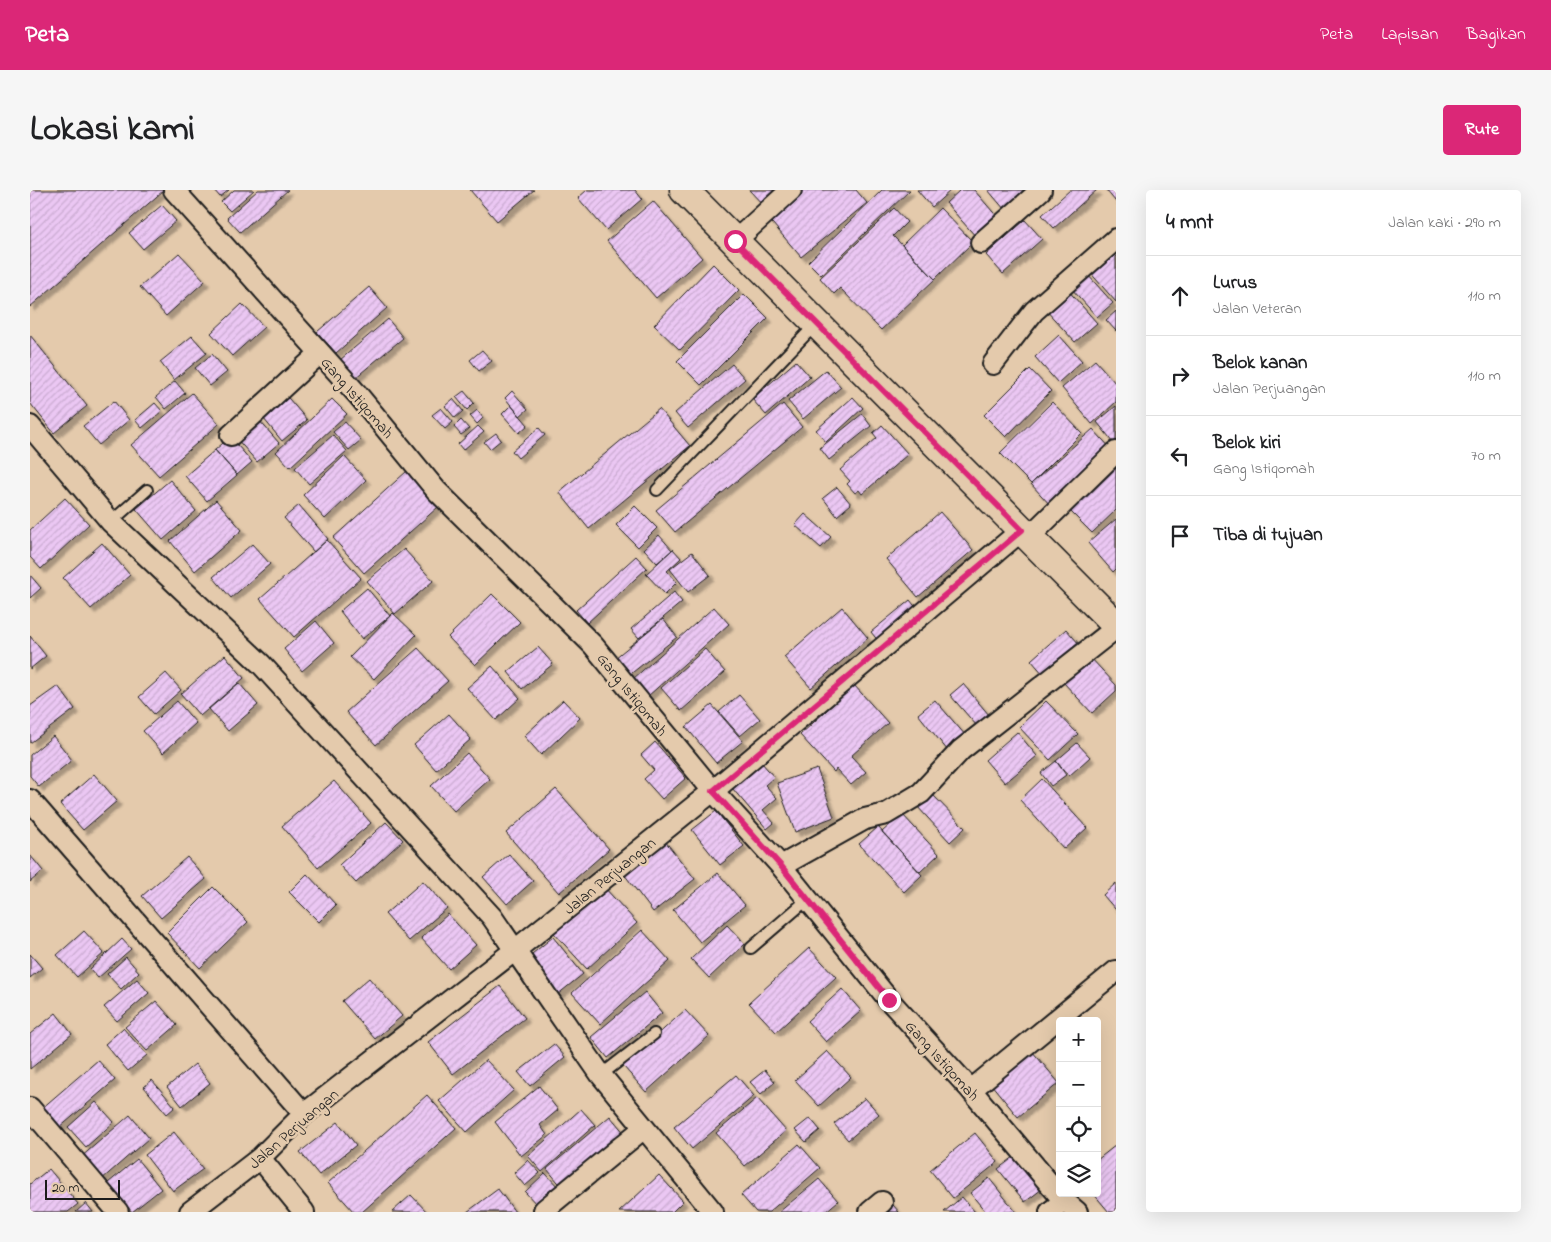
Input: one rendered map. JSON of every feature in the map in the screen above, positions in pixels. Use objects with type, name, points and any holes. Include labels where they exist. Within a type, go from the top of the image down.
[{"type":"main road","points":[[684,190],[1116,626]]},
{"type":"street","name":"Gang Istiqomah","points":[[174,190],[358,395],[436,490],[593,645],[713,791],[781,866],[889,1000],[971,1090],[1064,1208]]},
{"type":"street","points":[[735,241],[791,190]]},
{"type":"street","points":[[981,243],[1040,190]]},
{"type":"street","points":[[993,364],[1034,311],[1116,239]]},
{"type":"street","points":[[231,435],[320,353]]},
{"type":"street","points":[[30,426],[111,522],[261,664],[492,917],[601,1075],[713,1212]]},
{"type":"street","name":"Jalan Perjuangan","points":[[190,1212],[260,1158],[304,1114],[514,951],[713,791],[1025,534],[1116,452]]},
{"type":"street","points":[[781,866],[865,819],[886,814],[921,793],[961,750],[1116,626]]},
{"type":"street","points":[[30,800],[304,1114]]},
{"type":"street","points":[[971,1090],[1116,971]]},
{"type":"street","points":[[30,1108],[118,1212]]},
{"type":"street","points":[[544,1210],[644,1128]]},
{"type":"street","points":[[260,1158],[304,1212]]},
{"type":"lane","points":[[658,490],[817,323]]},
{"type":"lane","points":[[111,522],[147,490]]},
{"type":"lane","points":[[752,948],[808,899]]},
{"type":"lane","points":[[601,1075],[654,1034]]},
{"type":"building","points":[[30,190],[164,190],[30,307]]},
{"type":"building","points":[[214,190],[229,190],[220,197]]},
{"type":"building","points":[[234,190],[254,190],[230,211],[221,202]]},
{"type":"building","points":[[258,190],[288,190],[240,232],[227,218]]},
{"type":"building","points":[[470,190],[534,190],[497,221]]},
{"type":"building","points":[[587,190],[635,190],[642,199],[606,230],[578,198]]},
{"type":"building","points":[[749,190],[785,190],[766,208]]},
{"type":"building","points":[[800,190],[856,190],[867,203],[801,257],[767,217]]},
{"type":"building","points":[[882,190],[910,190],[821,275],[808,262]]},
{"type":"building","points":[[917,190],[951,190],[932,207]]},
{"type":"building","points":[[960,190],[974,190],[999,219],[977,238],[946,203]]},
{"type":"building","points":[[988,190],[1025,190],[1026,191],[1005,210]]},
{"type":"building","points":[[1070,190],[1097,190],[1054,228],[1042,215]]},
{"type":"building","points":[[1106,190],[1116,190],[1116,202]]},
{"type":"building","points":[[653,201],[702,258],[656,298],[607,241]]},
{"type":"building","points":[[162,205],[176,221],[143,249],[129,233]]},
{"type":"building","points":[[894,208],[907,222],[893,236],[935,279],[881,330],[840,288],[834,294],[820,278]]},
{"type":"building","points":[[940,208],[973,242],[935,279],[902,245]]},
{"type":"building","points":[[1025,220],[1042,239],[1003,274],[986,255]]},
{"type":"building","points":[[1111,251],[1116,257],[1116,302],[1088,270]]},
{"type":"building","points":[[179,253],[205,281],[166,316],[140,287]]},
{"type":"building","points":[[713,264],[739,290],[680,350],[654,325]]},
{"type":"building","points":[[1087,274],[1113,303],[1097,317],[1071,288]]},
{"type":"building","points":[[369,287],[387,308],[336,353],[317,332]]},
{"type":"building","points":[[1066,288],[1097,323],[1075,342],[1044,308]]},
{"type":"building","points":[[744,294],[768,318],[701,385],[677,361]]},
{"type":"building","points":[[242,304],[264,327],[232,356],[211,333]]},
{"type":"building","points":[[1116,311],[1116,331],[1106,320]]},
{"type":"building","points":[[388,319],[403,338],[355,378],[340,360]]},
{"type":"building","points":[[30,335],[87,406],[54,433],[30,403]]},
{"type":"building","points":[[1059,335],[1082,361],[1058,383],[1035,357]]},
{"type":"building","points":[[192,336],[207,353],[174,380],[160,362]]},
{"type":"building","points":[[482,350],[492,361],[479,371],[470,360]]},
{"type":"building","points":[[212,354],[227,372],[210,386],[195,368]]},
{"type":"building","points":[[1095,360],[1116,384],[1116,402],[1092,424],[1062,388]]},
{"type":"building","points":[[796,361],[810,377],[766,415],[752,399]]},
{"type":"building","points":[[732,364],[745,379],[688,428],[675,413]]},
{"type":"building","points":[[1030,369],[1051,391],[1006,437],[984,415]]},
{"type":"building","points":[[826,370],[841,387],[803,419],[788,401]]},
{"type":"building","points":[[175,381],[185,393],[166,409],[156,397]]},
{"type":"building","points":[[464,391],[474,403],[467,410],[456,397]]},
{"type":"building","points":[[512,391],[528,409],[520,416],[505,398]]},
{"type":"building","points":[[283,392],[307,420],[282,441],[259,413]]},
{"type":"building","points":[[192,393],[219,424],[159,476],[131,445]]},
{"type":"building","points":[[853,397],[863,408],[826,442],[816,430]]},
{"type":"building","points":[[332,399],[347,414],[290,467],[276,452]]},
{"type":"building","points":[[453,399],[463,411],[455,418],[445,406]]},
{"type":"building","points":[[114,401],[129,420],[99,445],[83,426]]},
{"type":"building","points":[[1052,402],[1082,433],[1031,484],[1000,453]]},
{"type":"building","points":[[155,403],[162,411],[142,428],[135,420]]},
{"type":"building","points":[[783,404],[802,427],[675,532],[656,510]]},
{"type":"building","points":[[511,405],[528,425],[519,433],[502,414]]},
{"type":"building","points":[[1116,406],[1116,441],[1114,443],[1097,422]]},
{"type":"building","points":[[441,408],[453,422],[445,429],[432,415]]},
{"type":"building","points":[[659,409],[690,446],[589,529],[559,492]]},
{"type":"building","points":[[477,410],[483,418],[477,424],[470,416]]},
{"type":"building","points":[[862,414],[871,426],[829,460],[820,448]]},
{"type":"building","points":[[258,419],[279,443],[257,462],[236,438]]},
{"type":"building","points":[[461,420],[469,429],[461,435],[454,427]]},
{"type":"building","points":[[345,422],[361,440],[349,450],[333,432]]},
{"type":"building","points":[[882,425],[908,454],[862,494],[859,490],[855,493],[847,484],[850,481],[840,470],[877,438],[873,433]]},
{"type":"building","points":[[478,426],[484,432],[463,450],[458,444]]},
{"type":"building","points":[[539,428],[545,435],[518,458],[512,451]]},
{"type":"building","points":[[1093,429],[1112,450],[1051,506],[1031,484]]},
{"type":"building","points":[[496,433],[501,440],[490,449],[484,442]]},
{"type":"building","points":[[333,435],[347,451],[309,484],[295,468]]},
{"type":"building","points":[[230,437],[252,462],[237,475],[215,450]]},
{"type":"building","points":[[215,450],[237,475],[207,501],[185,476]]},
{"type":"building","points":[[344,456],[366,480],[325,519],[303,495]]},
{"type":"building","points":[[1116,466],[1116,510],[1092,533],[1067,508]]},
{"type":"building","points":[[407,471],[438,507],[364,573],[333,538]]},
{"type":"building","points":[[170,480],[196,511],[163,540],[136,509]]},
{"type":"building","points":[[837,487],[851,504],[837,516],[823,498]]},
{"type":"building","points":[[65,498],[89,524],[41,569],[30,557],[30,530]]},
{"type":"building","points":[[216,500],[242,530],[195,571],[170,541]]},
{"type":"building","points":[[299,505],[328,539],[314,552],[284,518]]},
{"type":"building","points":[[635,506],[657,528],[638,547],[616,525]]},
{"type":"building","points":[[940,512],[973,550],[918,597],[886,559]]},
{"type":"building","points":[[805,514],[831,537],[821,548],[795,525]]},
{"type":"building","points":[[1116,519],[1116,569],[1113,572],[1088,543]]},
{"type":"building","points":[[659,535],[672,550],[657,563],[644,549]]},
{"type":"building","points":[[327,540],[361,578],[294,637],[260,599]]},
{"type":"building","points":[[102,543],[130,575],[91,609],[63,578]]},
{"type":"building","points":[[252,544],[270,564],[231,598],[213,577]]},
{"type":"building","points":[[404,549],[433,581],[395,614],[367,581]]},
{"type":"building","points":[[673,549],[681,558],[667,571],[677,582],[665,594],[646,574]]},
{"type":"building","points":[[692,552],[710,575],[688,592],[670,569]]},
{"type":"building","points":[[636,556],[647,568],[587,623],[576,610]]},
{"type":"building","points":[[30,575],[41,588],[30,598]]},
{"type":"building","points":[[367,588],[390,616],[362,639],[340,611]]},
{"type":"building","points":[[674,592],[682,602],[639,638],[631,629]]},
{"type":"building","points":[[492,594],[520,622],[475,665],[448,637]]},
{"type":"building","points":[[910,600],[922,615],[883,647],[871,632]]},
{"type":"building","points":[[714,607],[729,624],[648,696],[633,679]]},
{"type":"building","points":[[842,607],[868,638],[811,688],[784,657]]},
{"type":"building","points":[[393,613],[416,635],[374,679],[350,657]]},
{"type":"building","points":[[663,619],[677,637],[628,676],[615,658]]},
{"type":"building","points":[[316,621],[334,643],[302,671],[284,649]]},
{"type":"building","points":[[1066,629],[1079,644],[1044,675],[1031,660]]},
{"type":"building","points":[[30,636],[46,656],[30,669]]},
{"type":"building","points":[[538,647],[553,664],[522,689],[508,672]]},
{"type":"building","points":[[418,648],[448,681],[376,745],[346,712]]},
{"type":"building","points":[[705,649],[725,672],[681,711],[661,688]]},
{"type":"building","points":[[225,655],[244,678],[200,716],[181,694]]},
{"type":"building","points":[[1089,656],[1116,685],[1116,691],[1092,713],[1062,681]]},
{"type":"building","points":[[492,666],[520,698],[496,720],[467,688]]},
{"type":"building","points":[[166,673],[181,690],[154,714],[139,697]]},
{"type":"building","points":[[239,683],[258,705],[228,731],[209,709]]},
{"type":"building","points":[[963,684],[989,715],[977,726],[950,695]]},
{"type":"building","points":[[854,685],[888,723],[851,756],[866,772],[851,785],[836,769],[834,772],[800,735]]},
{"type":"building","points":[[58,686],[75,709],[30,743],[30,706]]},
{"type":"building","points":[[739,695],[760,719],[740,736],[719,712]]},
{"type":"building","points":[[563,700],[580,718],[541,755],[524,736]]},
{"type":"building","points":[[935,700],[966,736],[948,751],[918,714]]},
{"type":"building","points":[[177,701],[196,723],[163,753],[143,731]]},
{"type":"building","points":[[1046,701],[1078,734],[1050,760],[1019,727]]},
{"type":"building","points":[[712,705],[743,741],[716,763],[686,727]]},
{"type":"building","points":[[449,714],[471,739],[436,770],[414,745]]},
{"type":"building","points":[[1017,732],[1037,756],[1005,783],[985,760]]},
{"type":"building","points":[[53,736],[72,760],[39,787],[30,776],[30,755]]},
{"type":"building","points":[[655,742],[686,778],[662,799],[644,779],[654,770],[641,755]]},
{"type":"building","points":[[1077,743],[1090,757],[1069,776],[1056,761]]},
{"type":"building","points":[[467,753],[490,779],[454,811],[431,786]]},
{"type":"building","points":[[1056,761],[1066,775],[1051,786],[1041,773]]},
{"type":"building","points":[[762,763],[774,777],[765,785],[777,798],[763,810],[774,823],[767,829],[732,788]]},
{"type":"building","points":[[817,769],[834,817],[795,832],[777,783]]},
{"type":"building","points":[[94,774],[117,801],[83,830],[60,804]]},
{"type":"building","points":[[1042,779],[1087,828],[1064,849],[1020,800]]},
{"type":"building","points":[[334,781],[371,823],[318,868],[282,826]]},
{"type":"building","points":[[556,789],[609,849],[559,893],[506,833]]},
{"type":"building","points":[[930,792],[965,828],[950,842],[916,805]]},
{"type":"building","points":[[716,811],[744,846],[720,865],[692,830]]},
{"type":"building","points":[[902,814],[939,854],[920,872],[882,832]]},
{"type":"building","points":[[386,822],[403,840],[356,883],[339,865]]},
{"type":"building","points":[[878,827],[922,875],[904,892],[859,844]]},
{"type":"building","points":[[665,841],[695,879],[653,912],[624,874]]},
{"type":"building","points":[[509,854],[533,881],[507,904],[483,877]]},
{"type":"building","points":[[30,855],[43,871],[30,882]]},
{"type":"building","points":[[187,857],[206,879],[161,918],[142,896]]},
{"type":"building","points":[[718,873],[745,905],[700,942],[673,910]]},
{"type":"building","points":[[307,874],[336,905],[319,922],[289,892]]},
{"type":"building","points":[[423,881],[447,908],[409,941],[385,914]]},
{"type":"building","points":[[1116,883],[1116,910],[1103,895]]},
{"type":"building","points":[[603,886],[637,923],[587,969],[553,932]]},
{"type":"building","points":[[213,887],[248,922],[200,968],[167,933]]},
{"type":"building","points":[[448,914],[476,945],[449,969],[421,938]]},
{"type":"building","points":[[727,925],[745,944],[709,978],[691,959]]},
{"type":"building","points":[[642,930],[670,961],[600,1024],[572,993]]},
{"type":"building","points":[[84,931],[104,953],[77,977],[57,955]]},
{"type":"building","points":[[553,937],[583,974],[557,995],[527,958]]},
{"type":"building","points":[[122,939],[131,949],[98,978],[90,969]]},
{"type":"building","points":[[809,948],[836,977],[776,1032],[749,1003]]},
{"type":"building","points":[[30,954],[42,968],[30,978]]},
{"type":"building","points":[[126,957],[139,972],[121,989],[107,974]]},
{"type":"building","points":[[369,978],[402,1016],[375,1039],[342,1001]]},
{"type":"building","points":[[137,979],[149,993],[117,1021],[104,1007]]},
{"type":"building","points":[[500,986],[525,1018],[453,1074],[428,1042]]},
{"type":"building","points":[[842,989],[861,1011],[826,1042],[807,1021]]},
{"type":"building","points":[[645,992],[662,1013],[608,1058],[591,1037]]},
{"type":"building","points":[[156,1001],[177,1025],[147,1051],[125,1027]]},
{"type":"building","points":[[685,1010],[709,1036],[646,1092],[623,1066]]},
{"type":"building","points":[[56,1013],[72,1034],[30,1069],[30,1034]]},
{"type":"building","points":[[123,1028],[147,1055],[128,1071],[105,1044]]},
{"type":"building","points":[[554,1044],[565,1057],[530,1086],[518,1072]]},
{"type":"building","points":[[827,1051],[851,1077],[819,1106],[795,1080]]},
{"type":"building","points":[[1032,1051],[1056,1079],[1056,1085],[1018,1117],[991,1084]]},
{"type":"building","points":[[98,1060],[115,1080],[58,1129],[41,1109]]},
{"type":"building","points":[[486,1060],[514,1090],[467,1132],[439,1101]]},
{"type":"building","points":[[195,1064],[210,1083],[182,1106],[167,1087]]},
{"type":"building","points":[[765,1070],[775,1082],[761,1094],[750,1082]]},
{"type":"building","points":[[736,1075],[754,1096],[692,1149],[674,1127]]},
{"type":"building","points":[[152,1080],[175,1107],[167,1114],[144,1087]]},
{"type":"building","points":[[539,1086],[558,1110],[540,1125],[547,1135],[521,1156],[495,1122]]},
{"type":"building","points":[[427,1095],[456,1128],[362,1212],[354,1212],[328,1183]]},
{"type":"building","points":[[757,1098],[786,1131],[745,1166],[716,1133]]},
{"type":"building","points":[[865,1098],[879,1114],[848,1140],[834,1124]]},
{"type":"building","points":[[96,1102],[114,1122],[86,1147],[68,1127]]},
{"type":"building","points":[[581,1109],[595,1125],[542,1172],[528,1156]]},
{"type":"building","points":[[130,1115],[149,1138],[101,1180],[81,1157]]},
{"type":"building","points":[[610,1116],[625,1134],[563,1188],[547,1169]]},
{"type":"building","points":[[810,1118],[820,1130],[806,1142],[795,1130]]},
{"type":"building","points":[[338,1122],[356,1145],[319,1175],[300,1152]]},
{"type":"building","points":[[174,1132],[203,1169],[173,1191],[145,1155]]},
{"type":"building","points":[[975,1133],[998,1162],[953,1198],[930,1170]]},
{"type":"building","points":[[799,1144],[820,1168],[769,1212],[756,1212],[741,1195]]},
{"type":"building","points":[[1116,1145],[1116,1212],[1109,1212],[1096,1197],[1101,1197],[1101,1157]]},
{"type":"building","points":[[1019,1153],[1046,1186],[1025,1202],[998,1169]]},
{"type":"building","points":[[137,1159],[161,1189],[132,1212],[108,1183]]},
{"type":"building","points":[[528,1160],[540,1173],[525,1186],[514,1173]]},
{"type":"building","points":[[49,1169],[78,1204],[68,1212],[30,1212],[30,1184]]},
{"type":"building","points":[[545,1173],[560,1189],[539,1207],[525,1192]]},
{"type":"building","points":[[659,1175],[683,1201],[672,1212],[619,1212]]},
{"type":"building","points":[[989,1178],[1016,1212],[986,1212],[970,1193]]},
{"type":"building","points":[[819,1179],[838,1201],[825,1212],[779,1212]]},
{"type":"building","points":[[498,1189],[515,1212],[467,1212]]},
{"type":"building","points":[[411,1195],[427,1212],[392,1212]]},
{"type":"building","points":[[962,1197],[975,1212],[944,1212]]},
{"type":"building","points":[[888,1199],[899,1212],[873,1212]]},
{"type":"building","points":[[86,1203],[93,1212],[76,1212]]},
{"type":"route","points":[[735,241],[1022,530],[713,791],[781,866],[889,1000]]}]
